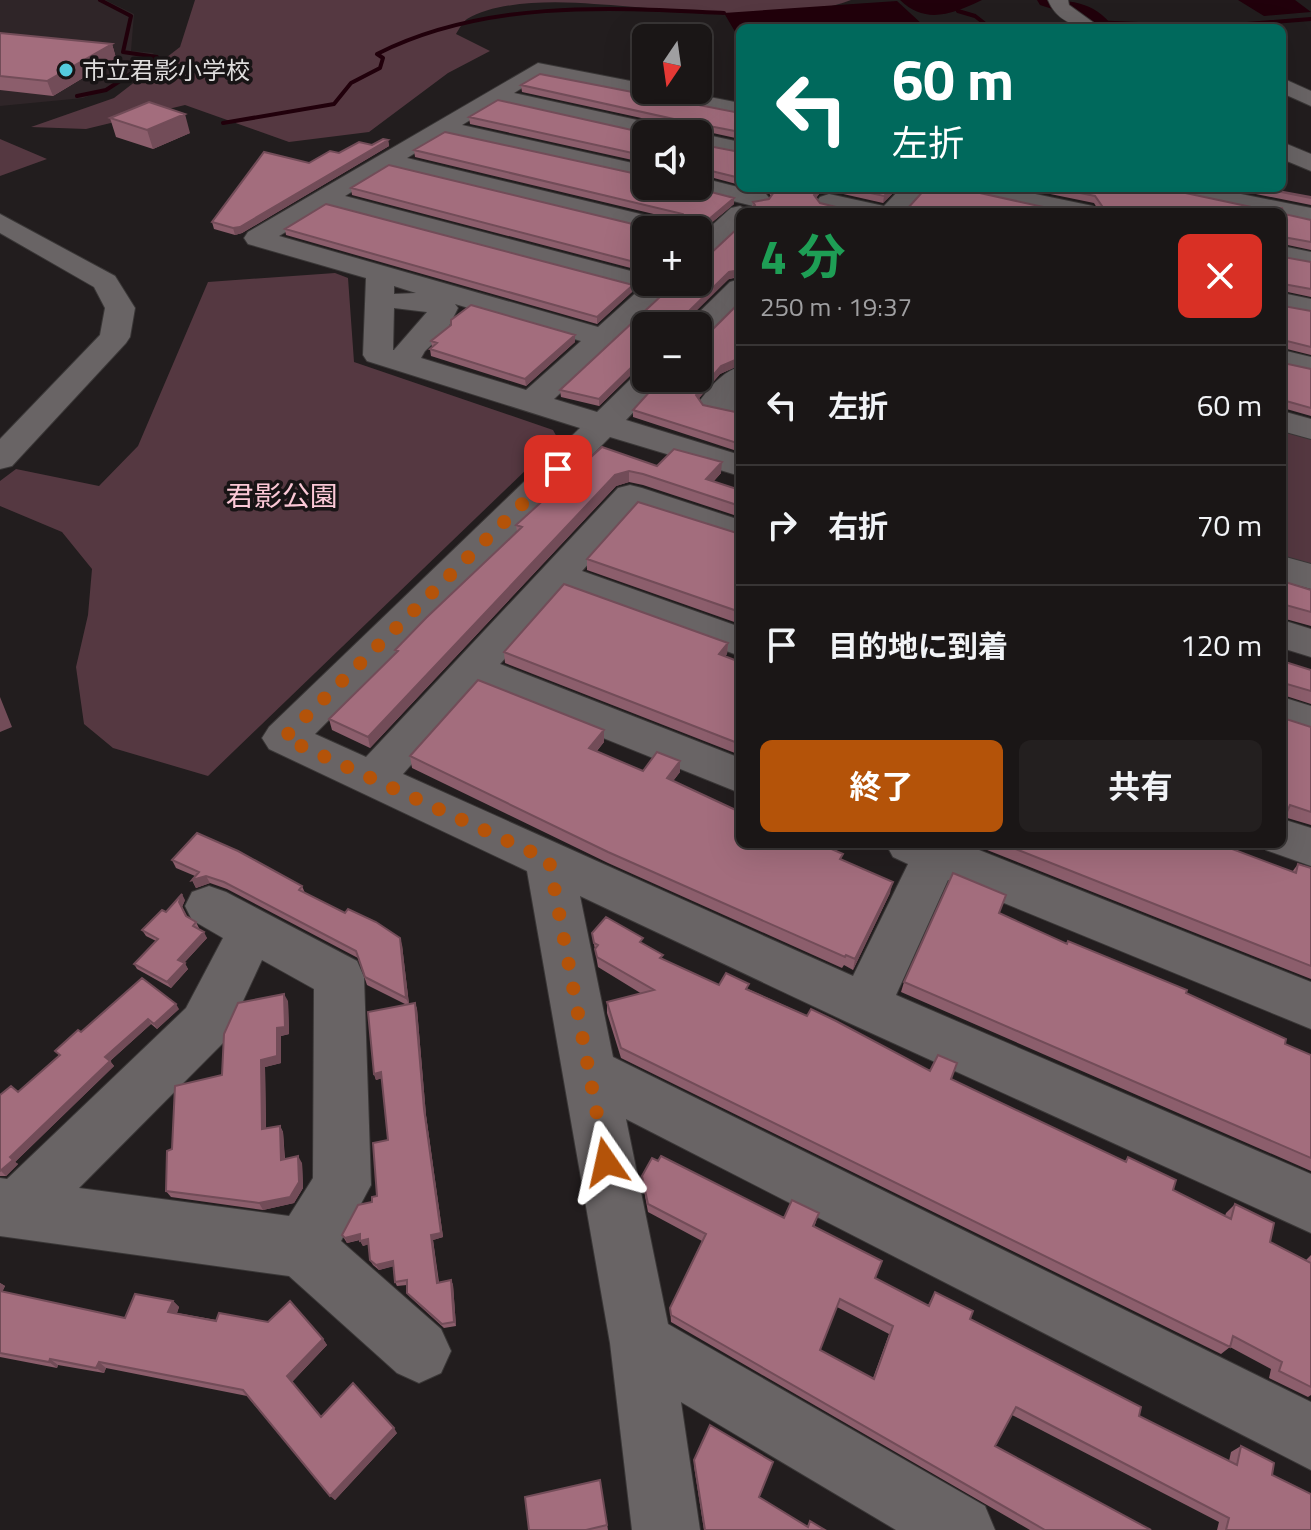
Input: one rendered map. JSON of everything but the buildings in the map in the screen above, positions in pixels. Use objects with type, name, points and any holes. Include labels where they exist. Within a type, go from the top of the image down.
[{"type":"street","points":[[1058,0],[1061,8],[1085,24]]},
{"type":"street","points":[[404,363],[409,346],[432,329],[441,317],[443,308],[379,290],[257,238],[538,69],[632,83]]},
{"type":"street","points":[[712,89],[736,86]]},
{"type":"street","points":[[1286,87],[1311,99]]},
{"type":"street","points":[[494,95],[632,126]]},
{"type":"street","points":[[712,100],[736,109]]},
{"type":"street","points":[[441,127],[632,170]]},
{"type":"street","points":[[712,143],[736,148]]},
{"type":"street","points":[[386,160],[632,220]]},
{"type":"street","points":[[712,190],[752,203]]},
{"type":"street","points":[[897,208],[911,192]]},
{"type":"street","points":[[989,192],[1065,208]]},
{"type":"street","points":[[1194,192],[1272,208]]},
{"type":"street","points":[[324,198],[632,276]]},
{"type":"street","points":[[830,201],[860,208]]},
{"type":"street","points":[[1286,211],[1311,216]]},
{"type":"street","points":[[712,236],[736,216]]},
{"type":"street","points":[[0,222],[105,282],[120,308],[115,337],[0,459]]},
{"type":"street","points":[[712,244],[736,247]]},
{"type":"street","points":[[1286,255],[1311,260]]},
{"type":"street","points":[[379,290],[603,338]]},
{"type":"street","points":[[379,290],[378,355],[736,465]]},
{"type":"street","points":[[712,316],[736,292]]},
{"type":"street","points":[[532,402],[649,296]]},
{"type":"street","points":[[1286,303],[1311,308]]},
{"type":"street","points":[[1286,360],[1311,366]]},
{"type":"street","points":[[736,380],[715,402],[736,408]]},
{"type":"street","points":[[636,392],[284,738],[865,1006],[1311,1204]]},
{"type":"street","points":[[1286,422],[1311,429]]},
{"type":"street","points":[[374,777],[630,496],[736,531]]},
{"type":"street","points":[[1286,569],[1311,577]]},
{"type":"street","points":[[558,576],[736,641]]},
{"type":"street","points":[[1286,635],[1311,643]]},
{"type":"street","points":[[473,669],[736,774]]},
{"type":"street","points":[[1286,713],[1311,722]]},
{"type":"street","points":[[1286,838],[1311,847]]},
{"type":"street","points":[[865,1006],[929,848],[1311,1006]]},
{"type":"street","points":[[549,860],[641,1343],[666,1530]]},
{"type":"street","points":[[8,1209],[205,1025],[230,918],[339,977],[342,1185],[303,1248]]},
{"type":"street","points":[[589,1072],[1311,1437]]},
{"type":"street","points":[[8,1209],[303,1248],[419,1351]]},
{"type":"street","points":[[641,1343],[961,1530]]},
{"type":"shaded area","name":"市立君影小学校","points":[[0,0],[105,0],[134,14],[131,51],[154,53],[112,87],[83,98],[0,106]]},
{"type":"shaded area","points":[[900,0],[982,0],[950,13],[929,15],[910,8]]},
{"type":"shaded area","points":[[1238,0],[1295,0],[1311,12],[1264,16]]},
{"type":"shaded area","points":[[897,1],[922,24],[736,24],[736,33],[724,13]]},
{"type":"green space","points":[[195,0],[851,0],[824,8],[760,13],[563,2],[495,8],[467,19],[456,34],[490,51],[448,73],[369,132],[289,142],[185,105],[86,129],[31,127],[114,98],[180,47]]},
{"type":"green space","points":[[0,139],[47,159],[0,176]]},
{"type":"green space","name":"君影公園","points":[[335,273],[348,278],[354,362],[553,430],[558,439],[208,776],[113,748],[84,724],[76,667],[88,615],[92,569],[62,532],[0,506],[0,481],[16,469],[99,486],[138,446],[208,282]]},
{"type":"green space","points":[[1286,427],[1311,433],[1311,572],[1286,564]]},
{"type":"waterway","points":[[77,96],[106,90],[157,57],[123,52],[131,16],[100,0]]},
{"type":"waterway","points":[[1049,0],[1077,9],[1096,24]]},
{"type":"waterway","points":[[223,123],[334,104],[351,83],[380,68],[383,58],[377,54],[418,36],[460,24],[503,16],[591,9],[724,13]]},
{"type":"waterway","points":[[958,11],[975,16],[984,23]]},
{"type":"waterway","points":[[1247,24],[1311,19]]},
{"type":"waterway","points":[[1091,22],[1138,24]]},
{"type":"place","name":"市立君影小学校","points":[[66,70]]},
{"type":"route","points":[[558,469],[284,738],[549,860],[606,1162]]}]
